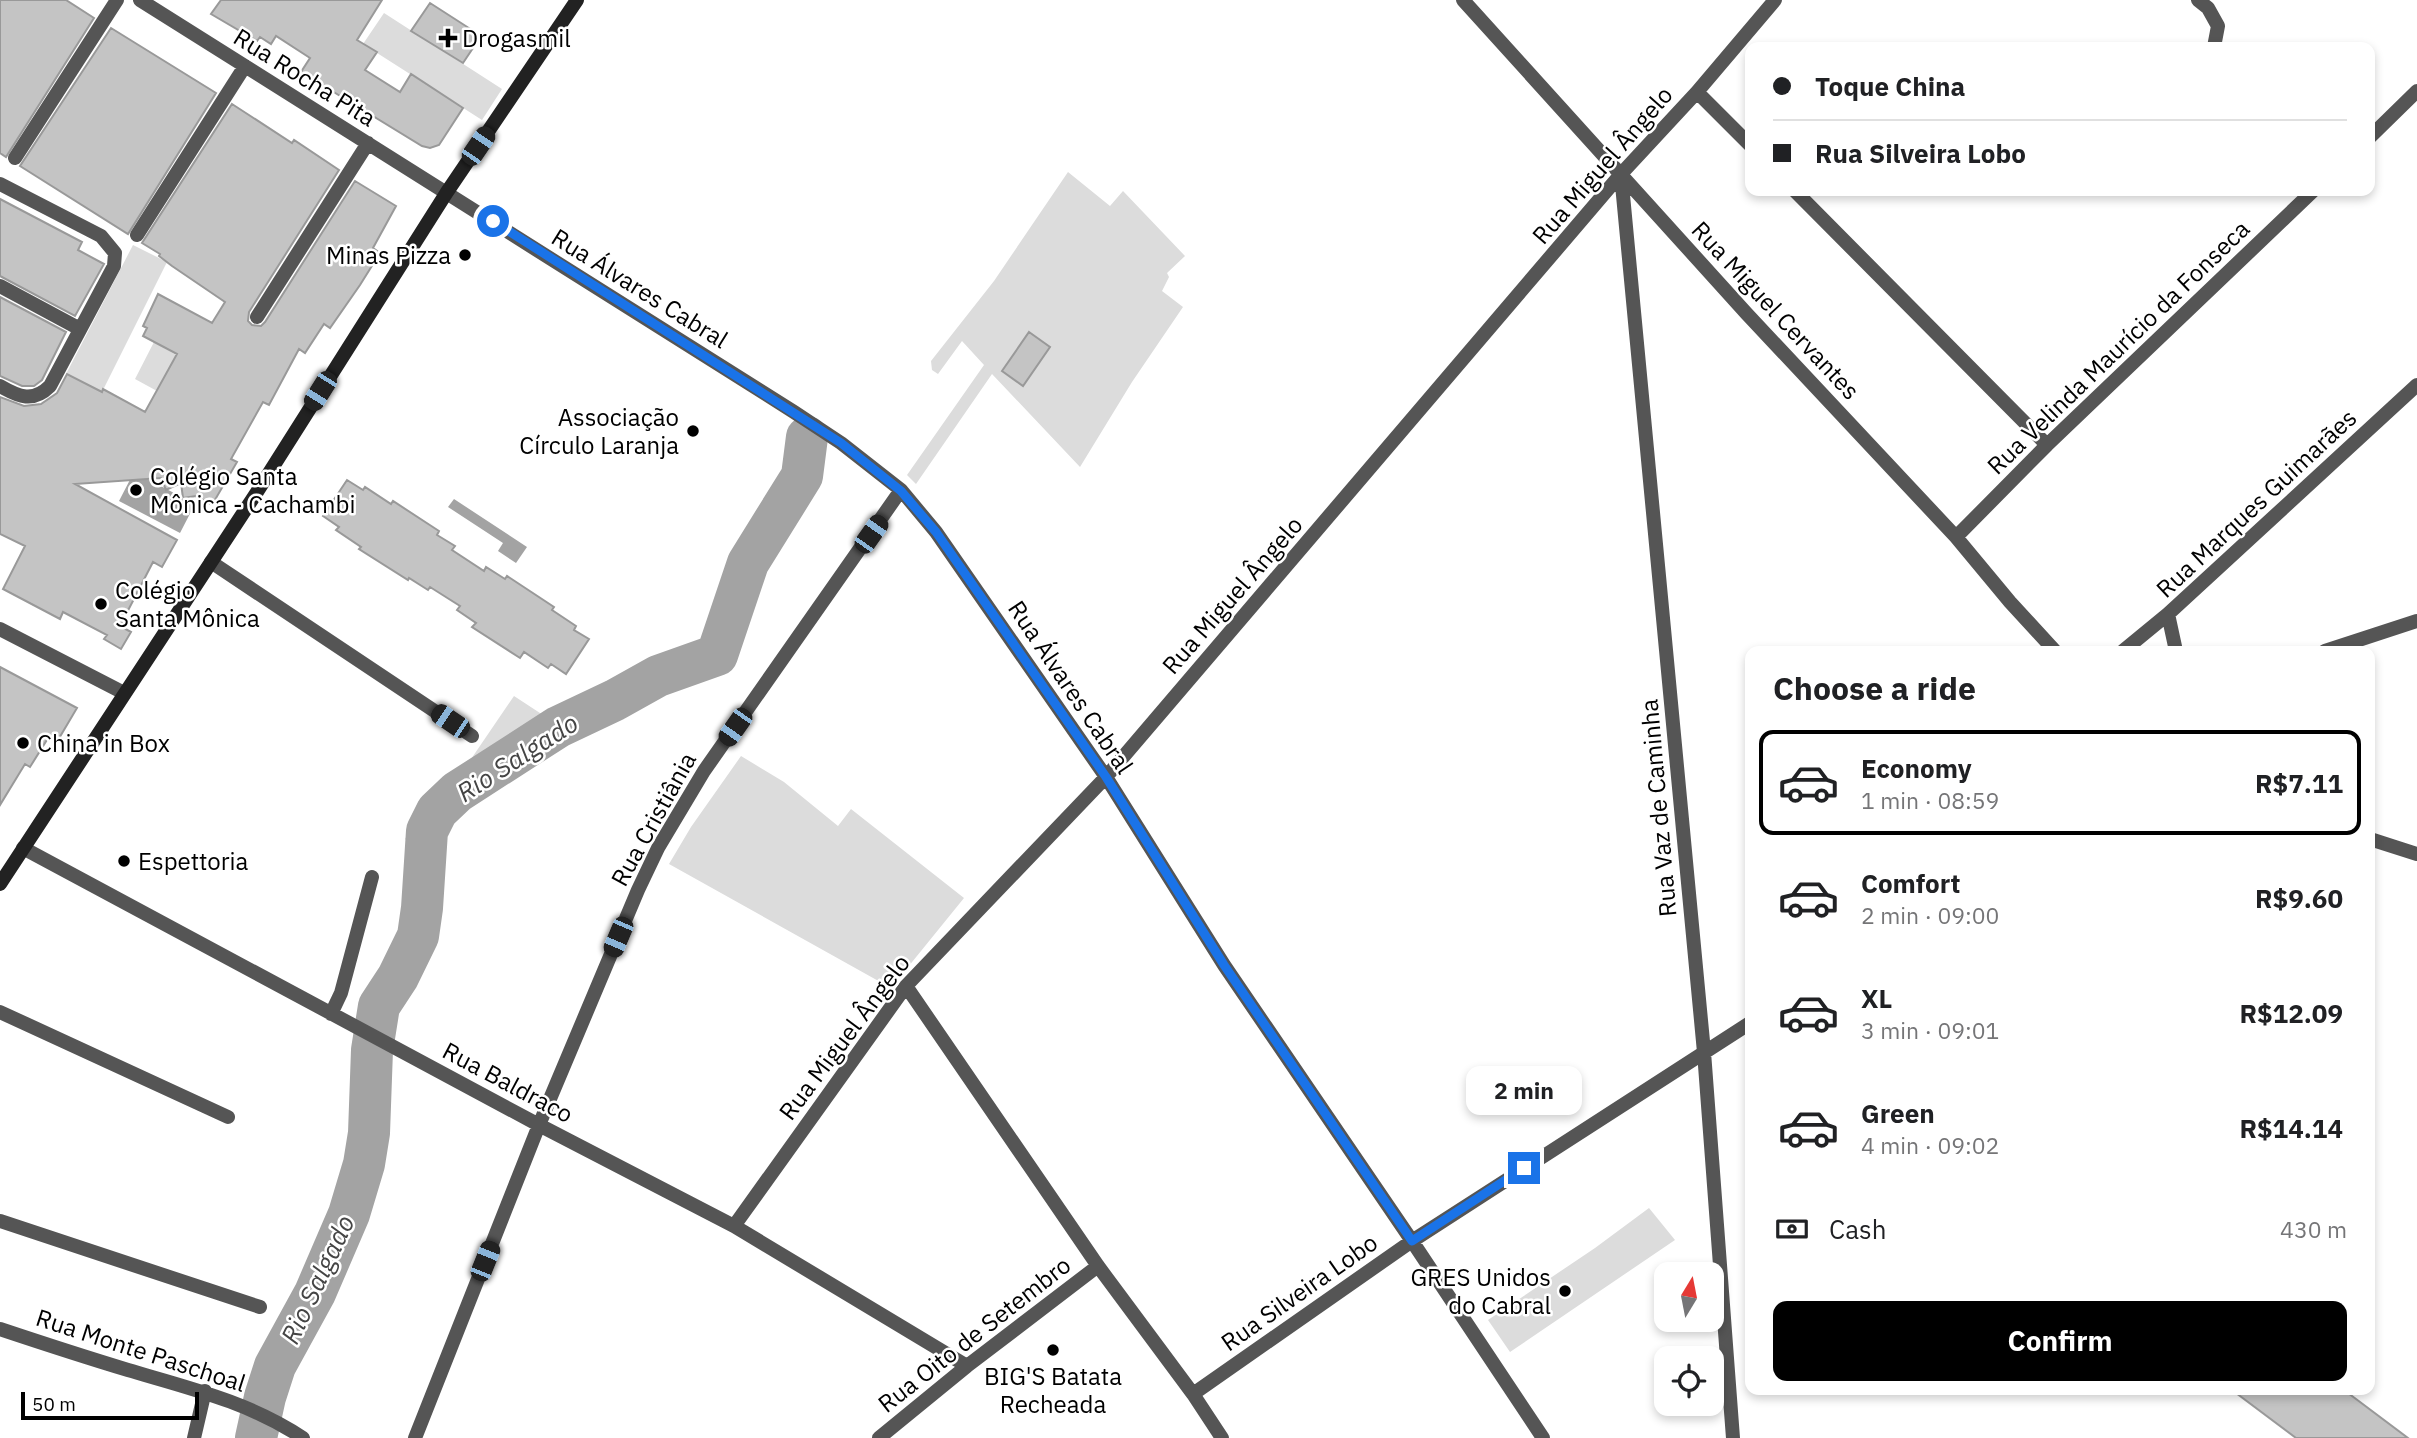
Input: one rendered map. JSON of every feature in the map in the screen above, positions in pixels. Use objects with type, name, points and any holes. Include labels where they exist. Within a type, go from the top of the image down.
[{"type":"street","points":[[15,158],[117,0]]},
{"type":"street","name":"Rua Rocha Pita","points":[[140,0],[447,192]]},
{"type":"street","points":[[0,884],[211,562],[447,192],[578,0]]},
{"type":"street","name":"Rua Miguel Cervantes","points":[[1463,0],[1747,314],[1956,537],[2050,646]]},
{"type":"street","name":"Rua Miguel Ângelo","points":[[734,1226],[906,986],[1106,777],[1622,174],[1697,92],[1775,0]]},
{"type":"street","points":[[2198,0],[2208,8],[2218,26],[2215,42]]},
{"type":"street","points":[[137,234],[245,66]]},
{"type":"street","points":[[2375,131],[2417,91]]},
{"type":"street","points":[[1697,92],[1745,140]]},
{"type":"street","points":[[257,317],[368,142]]},
{"type":"street","name":"Rua Vaz de Caminha","points":[[1622,174],[1704,1052],[1733,1438]]},
{"type":"street","points":[[0,184],[101,236],[115,253],[114,266],[50,386],[37,397],[18,396],[0,386]]},
{"type":"street","name":"Rua Álvares Cabral","points":[[447,192],[841,443],[901,491],[936,532],[1106,777],[1224,965],[1543,1438]]},
{"type":"street","points":[[1800,196],[2047,445]]},
{"type":"street","name":"Rua Velinda Maurício da Fonseca","points":[[1956,537],[2047,445],[2308,196]]},
{"type":"street","points":[[0,286],[80,329]]},
{"type":"street","name":"Rua Marques Guimarães","points":[[2129,646],[2168,614],[2417,385]]},
{"type":"street","name":"Rua Cristiânia","points":[[415,1438],[539,1125],[638,890],[671,824],[704,771],[901,491]]},
{"type":"street","points":[[211,562],[471,736]]},
{"type":"street","points":[[2168,614],[2175,646]]},
{"type":"street","points":[[2340,646],[2417,621]]},
{"type":"street","points":[[0,629],[124,693]]},
{"type":"street","points":[[2375,841],[2417,854]]},
{"type":"street","points":[[0,867],[23,848]]},
{"type":"street","name":"Rua Baldraco","points":[[23,848],[452,1079],[734,1226],[967,1366]]},
{"type":"street","points":[[335,1016],[372,877]]},
{"type":"street","points":[[906,986],[1098,1266],[1193,1394],[1222,1438]]},
{"type":"street","points":[[0,1012],[228,1117]]},
{"type":"street","name":"Rua Silveira Lobo","points":[[1193,1394],[1412,1241],[1745,1026]]},
{"type":"street","points":[[0,1221],[260,1307]]},
{"type":"street","name":"Rua Oito de Setembro","points":[[879,1438],[967,1366],[1098,1266]]},
{"type":"street","name":"Rua Monte Paschoal","points":[[0,1329],[205,1391],[241,1404],[299,1436]]},
{"type":"street","points":[[194,1438],[205,1391]]},
{"type":"shaded area","points":[[384,13],[502,89],[482,120],[363,44]]},
{"type":"shaded area","points":[[1068,172],[1110,206],[1123,191],[1185,256],[1167,273],[1169,277],[1162,291],[1183,307],[1132,382],[1080,467],[992,374],[916,484],[907,475],[984,365],[962,341],[938,374],[932,370],[931,361],[994,281]]},
{"type":"shaded area","points":[[133,245],[167,262],[102,392],[66,374]]},
{"type":"shaded area","points":[[154,342],[176,355],[157,391],[135,379]]},
{"type":"shaded area","points":[[134,472],[195,504],[180,533],[119,501]]},
{"type":"shaded area","points":[[454,499],[527,547],[516,563],[498,551],[503,543],[448,507]]},
{"type":"shaded area","points":[[514,696],[569,732],[546,745],[531,761],[528,759],[509,780],[501,776],[461,802],[442,818],[436,827],[432,837],[432,852],[439,856],[430,902],[430,931],[427,930],[422,945],[396,990],[399,993],[386,1020],[374,1013],[401,950],[407,951],[415,927],[410,924],[418,848],[405,839],[447,784],[452,787]]},
{"type":"shaded area","points":[[741,756],[784,782],[838,826],[851,809],[964,898],[891,988],[669,864],[691,827]]},
{"type":"shaded area","name":"GRES Unidos do Cabral","points":[[1649,1208],[1675,1240],[1510,1352],[1488,1320]]},
{"type":"building","points":[[0,0],[66,0],[94,18],[6,157],[0,153]]},
{"type":"building","points":[[221,0],[382,0],[357,40],[377,52],[365,70],[400,92],[411,74],[463,108],[439,145],[430,148],[422,146],[301,72],[310,58],[276,36],[271,44],[260,37],[257,41],[211,14]]},
{"type":"building","name":"Drogasmil","points":[[430,3],[472,30],[475,45],[463,63],[411,31]]},
{"type":"building","points":[[111,28],[216,93],[128,234],[20,166]]},
{"type":"building","points":[[232,104],[339,170],[249,312],[248,321],[252,325],[261,326],[265,322],[355,181],[396,206],[373,248],[380,253],[330,328],[324,324],[305,353],[299,349],[269,405],[263,402],[231,459],[237,462],[212,505],[196,496],[183,498],[181,483],[166,490],[161,478],[75,484],[177,540],[162,567],[153,562],[120,626],[131,632],[121,649],[104,639],[107,635],[63,612],[60,619],[3,589],[25,546],[0,534],[0,397],[24,406],[41,404],[57,393],[67,374],[102,392],[103,389],[145,412],[177,354],[143,336],[147,328],[143,326],[158,294],[212,323],[225,302],[142,243]]},
{"type":"building","points":[[0,199],[82,242],[78,250],[104,264],[75,316],[0,276]]},
{"type":"building","points":[[0,297],[66,332],[42,380],[34,386],[22,386],[0,376]]},
{"type":"building","points":[[1029,332],[1050,347],[1023,386],[1002,371]]},
{"type":"building","points":[[347,480],[363,490],[365,487],[391,504],[393,501],[439,531],[437,535],[455,546],[452,550],[484,571],[486,567],[505,579],[507,576],[554,607],[552,610],[576,626],[574,630],[589,639],[566,674],[551,664],[548,668],[524,652],[520,658],[472,627],[476,623],[457,610],[460,606],[430,587],[428,590],[409,578],[408,580],[359,549],[361,547],[336,530],[339,527],[323,516]]},
{"type":"building","points":[[0,667],[77,708],[58,740],[50,735],[30,767],[25,764],[0,805]]},
{"type":"building","points":[[2239,1395],[2351,1395],[2408,1438],[2296,1438]]},
{"type":"waterway","name":"Rio Salgado","points":[[256,1438],[275,1366],[315,1293],[349,1214],[364,1164],[369,1133],[372,1050],[379,1006],[398,977],[418,936],[427,831],[437,811],[457,792],[558,727],[658,676],[717,655],[748,563],[802,476],[807,437]]},
{"type":"place","name":"Drogasmil","points":[[448,38]]},
{"type":"place","name":"Minas Pizza","points":[[465,255]]},
{"type":"place","name":"Associação Círculo Laranja","points":[[693,431]]},
{"type":"place","name":"Colégio Santa Mônica - Cachambi","points":[[136,490]]},
{"type":"place","name":"Colégio Santa Mônica","points":[[101,604]]},
{"type":"place","name":"China in Box","points":[[23,743]]},
{"type":"place","name":"Espettoria","points":[[124,861]]},
{"type":"place","name":"GRES Unidos do Cabral","points":[[1565,1291]]},
{"type":"place","name":"BIG'S Batata Recheada","points":[[1053,1350]]},
{"type":"route","points":[[493,221],[841,443],[901,491],[936,532],[1106,777],[1224,965],[1412,1241],[1524,1168]]}]
